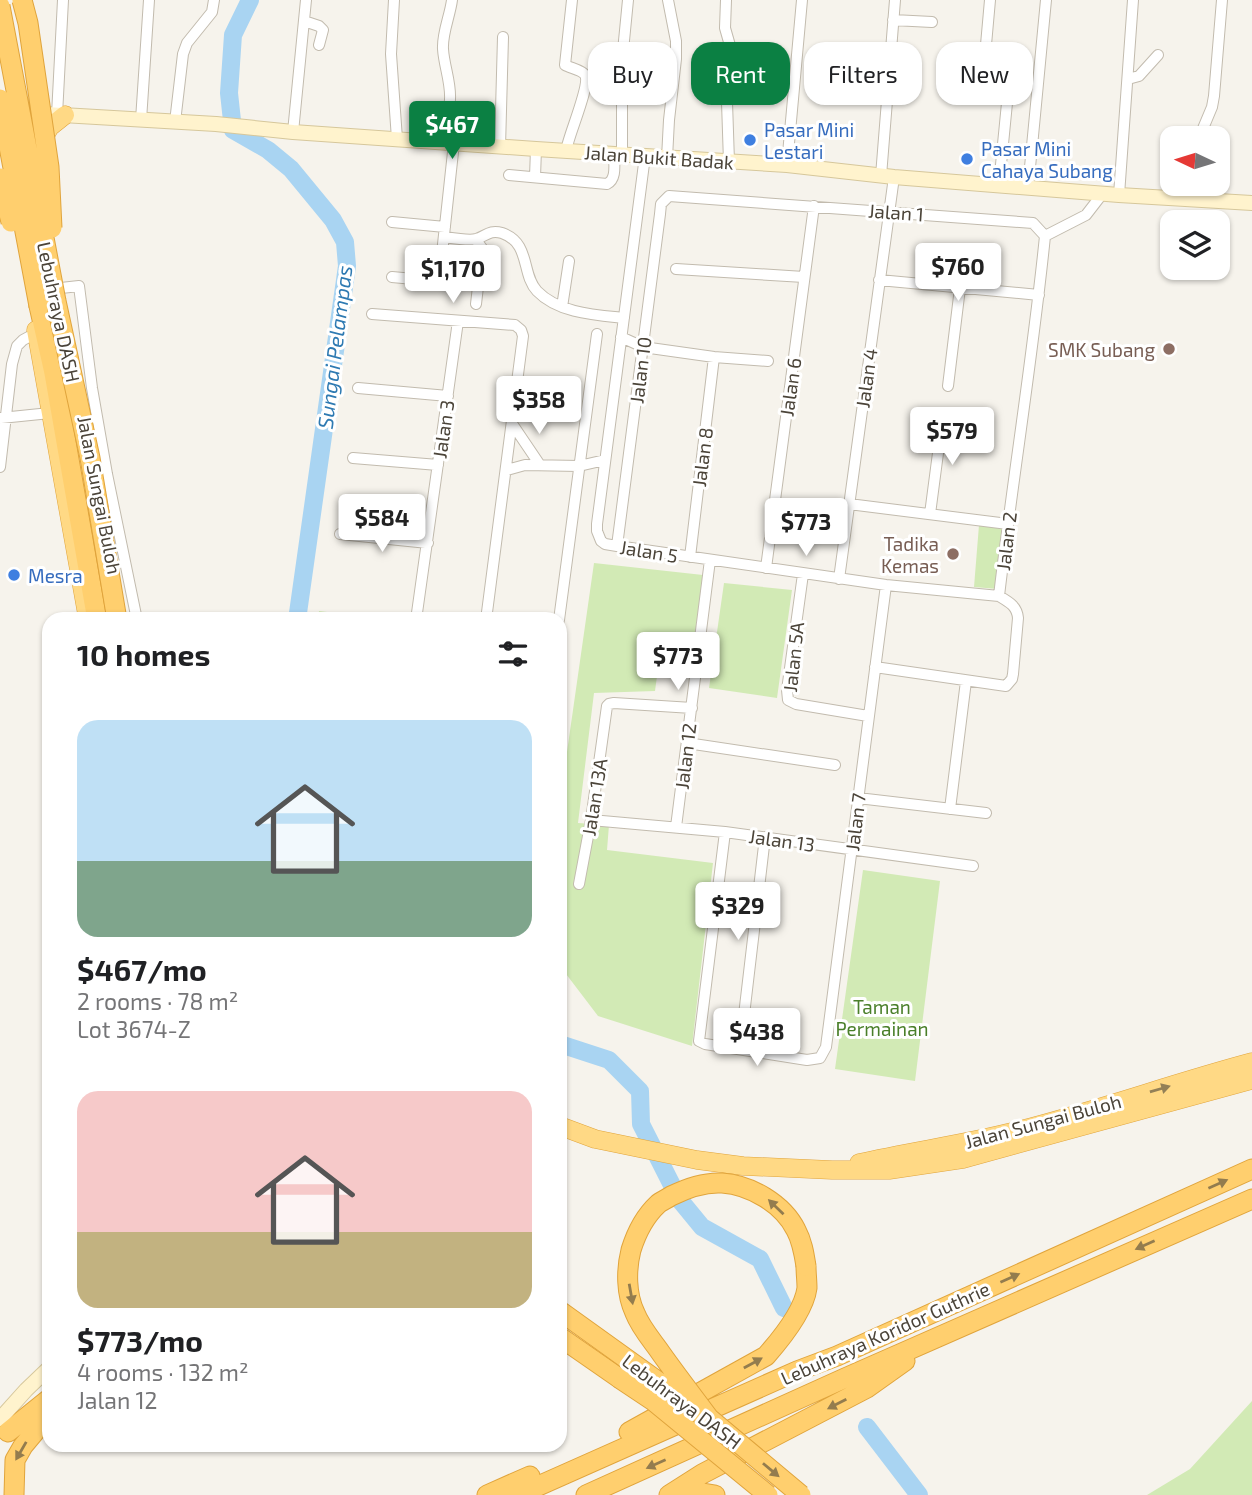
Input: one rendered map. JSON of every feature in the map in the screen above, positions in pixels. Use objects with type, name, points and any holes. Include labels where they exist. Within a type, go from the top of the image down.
[{"type":"highway","name":"Jalan Sungai Buloh","points":[[5,0],[36,153],[52,298],[81,402],[123,612]]},
{"type":"highway","points":[[22,0],[28,23],[49,167],[52,298]]},
{"type":"highway","name":"Lebuhraya DASH","points":[[0,6],[52,298],[54,373],[96,612]]},
{"type":"highway","name":"Lebuhraya DASH","points":[[0,99],[90,458],[116,612]]},
{"type":"highway","points":[[36,153],[58,115]]},
{"type":"highway","name":"Jalan Sungai Buloh","points":[[0,146],[87,612]]},
{"type":"highway","points":[[0,178],[23,272],[52,298]]},
{"type":"highway","name":"Jalan Sungai Buloh","points":[[832,1170],[1018,1130],[1252,1062]]},
{"type":"highway","name":"Jalan Sungai Buloh","points":[[567,1130],[607,1142],[743,1166],[889,1170],[963,1159],[1252,1080]]},
{"type":"highway","name":"Lebuhraya Koridor Guthrie","points":[[518,1495],[797,1371],[837,1356],[1252,1169]]},
{"type":"highway","points":[[629,1432],[766,1356],[782,1338],[807,1291],[803,1247],[795,1227],[767,1198],[723,1183],[701,1184],[659,1203],[644,1220],[628,1264],[629,1291],[634,1312],[655,1345],[709,1418]]},
{"type":"highway","name":"Lebuhraya Koridor Guthrie","points":[[586,1495],[1252,1199]]},
{"type":"highway","name":"Lebuhraya DASH","points":[[567,1316],[709,1418],[801,1495]]},
{"type":"highway","points":[[669,1495],[702,1474],[867,1388],[939,1336]]},
{"type":"highway","name":"Lebuhraya DASH","points":[[567,1342],[652,1400],[768,1495]]},
{"type":"highway","points":[[487,1495],[746,1384],[797,1371]]},
{"type":"highway","points":[[3,1432],[42,1404]]},
{"type":"highway","points":[[14,1495],[15,1460],[42,1423]]},
{"type":"highway","points":[[678,1495],[715,1495]]},
{"type":"main road","name":"Jalan Bukit Badak","points":[[0,111],[787,165],[1028,188],[1252,203]]},
{"type":"main road","points":[[3,1432],[26,1390],[42,1375]]},
{"type":"main road","points":[[3,1432],[42,1393]]},
{"type":"street","points":[[29,0],[58,115]]},
{"type":"street","points":[[58,115],[63,0]]},
{"type":"street","points":[[141,120],[149,0]]},
{"type":"street","points":[[175,122],[183,54],[187,43],[212,12],[214,0]]},
{"type":"street","points":[[293,131],[306,0]]},
{"type":"street","points":[[394,0],[391,54],[397,139]]},
{"type":"street","points":[[439,281],[448,143],[442,132],[448,118],[450,96],[443,37],[452,0]]},
{"type":"street","points":[[566,151],[582,100],[586,77],[583,72],[567,66],[565,62],[572,0]]},
{"type":"street","points":[[509,175],[607,184],[611,182],[618,154],[628,0]]},
{"type":"street","points":[[667,158],[676,59],[676,41],[668,0]]},
{"type":"street","points":[[726,0],[725,29],[734,64],[727,102],[729,162]]},
{"type":"street","points":[[787,165],[802,0]]},
{"type":"street","name":"Jalan 4","points":[[892,42],[895,0]]},
{"type":"street","points":[[986,42],[989,0]]},
{"type":"street","points":[[1028,188],[1046,0]]},
{"type":"street","points":[[1119,195],[1133,0]]},
{"type":"street","points":[[1204,126],[1214,96],[1222,0]]},
{"type":"street","points":[[894,20],[932,22]]},
{"type":"street","points":[[304,21],[323,30],[318,46]]},
{"type":"street","points":[[500,147],[503,37]]},
{"type":"street","points":[[1128,79],[1139,76],[1158,55]]},
{"type":"street","name":"Jalan 4","points":[[839,579],[889,211],[889,105]]},
{"type":"street","points":[[999,185],[1007,105]]},
{"type":"street","points":[[536,149],[536,177]]},
{"type":"street","name":"Jalan 5","points":[[645,156],[605,460],[597,531],[601,541],[617,546],[839,579],[999,596]]},
{"type":"street","points":[[1045,236],[1086,215],[1103,193]]},
{"type":"street","name":"Jalan 1","points":[[669,196],[1033,223],[1045,236]]},
{"type":"street","name":"Jalan 10","points":[[617,546],[660,214],[662,204],[669,196]]},
{"type":"street","name":"Jalan 6","points":[[766,568],[814,206]]},
{"type":"street","points":[[392,222],[476,240],[482,248],[476,304]]},
{"type":"street","points":[[476,240],[487,233],[501,233],[514,241],[524,254],[529,279],[546,299],[562,307],[624,318]]},
{"type":"street","name":"Jalan 2","points":[[999,596],[1045,236]]},
{"type":"street","points":[[562,307],[569,261]]},
{"type":"street","points":[[676,269],[804,278]]},
{"type":"street","points":[[392,277],[478,285]]},
{"type":"street","points":[[879,280],[1039,295]]},
{"type":"street","points":[[52,298],[79,286],[92,388],[135,612]]},
{"type":"street","points":[[948,386],[960,288]]},
{"type":"street","points":[[372,314],[514,325],[521,330],[523,345],[487,612]]},
{"type":"street","name":"Jalan 3","points":[[417,612],[458,321]]},
{"type":"street","points":[[0,467],[3,418],[12,364],[17,346],[36,333]]},
{"type":"street","points":[[560,612],[597,334]]},
{"type":"street","points":[[621,337],[643,347],[768,361]]},
{"type":"street","name":"Jalan 8","points":[[690,557],[714,357]]},
{"type":"street","points":[[0,364],[12,364]]},
{"type":"street","points":[[358,388],[448,396]]},
{"type":"street","points":[[3,418],[50,413]]},
{"type":"street","points":[[930,514],[943,415]]},
{"type":"street","points":[[513,425],[540,465]]},
{"type":"street","points":[[353,458],[438,465]]},
{"type":"street","points":[[507,470],[525,465],[579,466],[605,460]]},
{"type":"street","points":[[849,504],[1007,524]]},
{"type":"street","points":[[340,534],[428,543]]},
{"type":"street","name":"Jalan 12","points":[[676,827],[710,560]]},
{"type":"street","name":"Jalan 5A","points":[[803,574],[788,699],[796,704],[868,716]]},
{"type":"street","name":"Jalan 7","points":[[740,1049],[807,1060],[820,1058],[826,1047],[886,585]]},
{"type":"street","points":[[875,667],[1006,686],[1012,680],[1018,618],[1014,606],[999,596]]},
{"type":"street","points":[[950,809],[966,681]]},
{"type":"street","name":"Jalan 13A","points":[[579,884],[608,705],[611,703],[692,708]]},
{"type":"street","points":[[687,743],[835,765]]},
{"type":"street","points":[[858,798],[986,813]]},
{"type":"street","name":"Jalan 13","points":[[591,820],[725,832],[974,866]]},
{"type":"street","points":[[725,832],[699,1041],[740,1049],[765,837]]},
{"type":"green space","points":[[979,525],[1004,528],[998,589],[974,587]]},
{"type":"green space","points":[[594,563],[703,575],[692,657],[660,654],[655,691],[594,693],[578,823],[609,825],[607,850],[713,863],[692,1046],[598,1016],[567,975],[567,752]]},
{"type":"green space","points":[[724,583],[792,590],[777,698],[709,688]]},
{"type":"green space","name":"Taman Permainan","points":[[863,870],[940,881],[915,1081],[835,1069]]},
{"type":"green space","points":[[1252,1401],[1252,1495],[1147,1495],[1190,1469]]},
{"type":"waterway","name":"Sungai Pelampas","points":[[250,0],[233,35],[229,93],[233,130],[268,150],[291,169],[333,220],[345,242],[347,266],[298,612]]},
{"type":"waterway","name":"Sungai Pelampas","points":[[567,1046],[609,1060],[640,1091],[641,1124],[679,1199],[702,1227],[760,1259],[784,1308]]},
{"type":"waterway","name":"Sungai Pelampas","points":[[867,1427],[919,1495]]},
{"type":"place","name":"Pasar Mini Lestari","points":[[750,140]]},
{"type":"place","name":"Pasar Mini Cahaya Subang","points":[[967,159]]},
{"type":"place","name":"SMK Subang","points":[[1169,349]]},
{"type":"place","name":"Tadika Kemas","points":[[953,554]]},
{"type":"place","name":"Mesra","points":[[14,575]]}]
